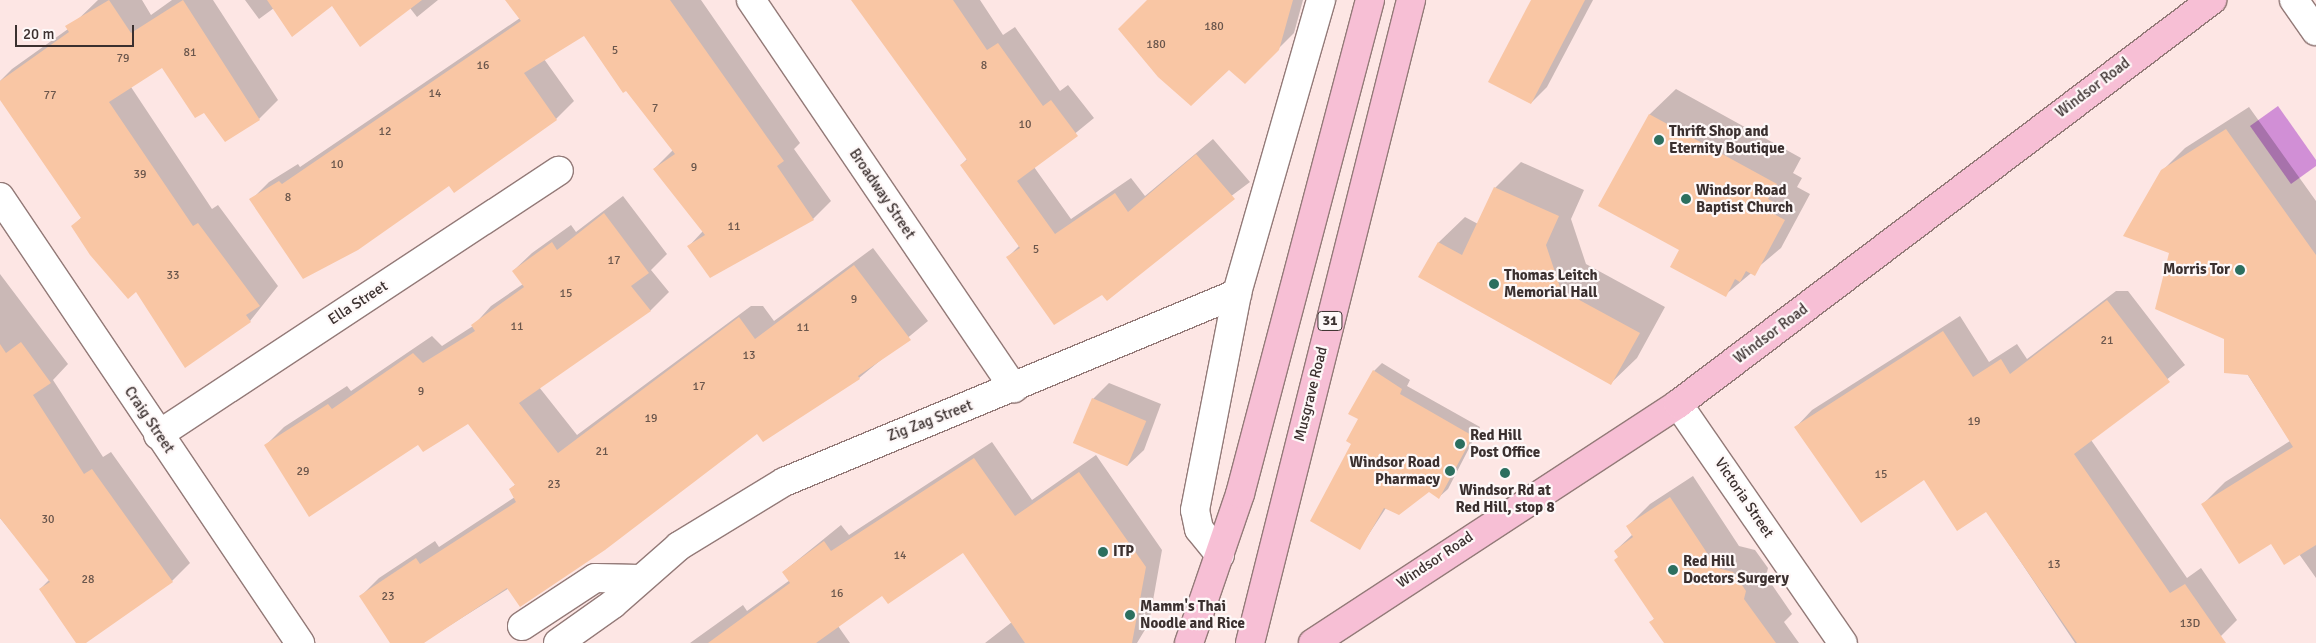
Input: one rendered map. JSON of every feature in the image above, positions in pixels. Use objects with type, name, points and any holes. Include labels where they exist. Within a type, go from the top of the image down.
[{"type":"main road","points":[[1189,643],[1220,555],[1370,0]]},
{"type":"main road","name":"Musgrave Road","points":[[1250,643],[1411,0]]},
{"type":"main road","name":"Windsor Road","points":[[1313,643],[1678,404],[2212,0]]},
{"type":"street","name":"Broadway Street","points":[[751,0],[1014,388]]},
{"type":"street","points":[[1220,555],[1199,529],[1195,510],[1237,293],[1322,0]]},
{"type":"street","points":[[2294,0],[2316,31]]},
{"type":"street","name":"Ella Street","points":[[158,435],[559,171]]},
{"type":"street","name":"Craig Street","points":[[0,197],[158,435],[300,643]]},
{"type":"street","name":"Zig Zag Street","points":[[558,643],[679,546],[784,482],[1014,388],[1237,293]]},
{"type":"street","name":"Victoria Street","points":[[1678,404],[1843,643]]},
{"type":"street","points":[[522,626],[595,578],[640,579]]},
{"type":"shaded area","points":[[2278,106],[2316,160],[2316,166],[2291,184],[2250,126]]},
{"type":"building","points":[[109,0],[131,33],[183,0],[260,120],[225,142],[204,113],[195,118],[162,68],[109,102],[193,226],[198,223],[260,306],[246,315],[251,322],[185,368],[136,292],[128,299],[90,255],[71,226],[81,218],[0,100],[0,81],[69,32],[65,26]]},
{"type":"building","points":[[267,0],[422,0],[360,47],[332,6],[292,37]]},
{"type":"building","points":[[505,0],[670,0],[784,161],[777,166],[814,220],[710,278],[687,246],[705,235],[653,169],[675,154],[626,91],[623,93],[584,36],[524,73],[557,120],[454,193],[449,186],[358,250],[303,279],[249,199],[279,181],[282,184],[521,21]]},
{"type":"building","points":[[851,0],[953,0],[987,50],[998,43],[1043,106],[1051,100],[1078,136],[1017,181],[1055,234],[1115,193],[1128,212],[1196,154],[1235,199],[1107,301],[1102,295],[1054,325],[1006,257],[1020,248],[960,165],[967,160]]},
{"type":"building","points":[[1147,0],[1293,0],[1279,50],[1245,84],[1229,70],[1191,106],[1158,77],[1118,29]]},
{"type":"building","points":[[1531,0],[1585,0],[1531,104],[1488,82]]},
{"type":"building","name":"Windsor Road Baptist Church","points":[[1649,114],[1777,184],[1768,199],[1777,204],[1772,213],[1785,220],[1755,276],[1746,271],[1740,282],[1735,279],[1726,297],[1670,267],[1679,250],[1598,206]]},
{"type":"building","name":"Morris Tor","points":[[2226,129],[2316,255],[2316,545],[2284,565],[2271,544],[2239,564],[2201,504],[2293,447],[2248,375],[2224,373],[2224,339],[2155,309],[2169,253],[2123,236],[2161,170]]},
{"type":"building","name":"Thomas Leitch Memorial Hall","points":[[1494,187],[1559,216],[1546,245],[1561,290],[1640,333],[1611,385],[1418,277],[1438,242],[1462,255]]},
{"type":"building","points":[[604,213],[649,273],[631,286],[651,311],[519,403],[558,453],[739,317],[755,339],[854,265],[911,340],[858,376],[860,379],[763,442],[757,434],[605,550],[520,607],[507,588],[424,643],[390,643],[359,596],[416,558],[420,564],[516,502],[509,489],[515,485],[468,424],[423,452],[418,445],[309,517],[264,445],[328,404],[332,409],[413,353],[423,363],[475,331],[471,325],[524,287],[512,271],[552,242],[557,250]]},
{"type":"building","points":[[2107,300],[2170,382],[2074,454],[2170,593],[2185,584],[2226,643],[2077,643],[1986,512],[1957,531],[1924,480],[1861,523],[1794,427],[1943,331],[1973,377],[2001,359],[2010,374]]},
{"type":"building","points":[[21,342],[51,383],[33,395],[84,474],[92,469],[173,582],[86,643],[76,643],[39,589],[50,582],[0,518],[0,344],[6,353]]},
{"type":"building","points":[[1373,370],[1402,389],[1400,394],[1473,436],[1439,499],[1429,492],[1399,515],[1384,508],[1360,550],[1310,521],[1351,444],[1346,441],[1358,419],[1348,414]]},
{"type":"building","points":[[1092,398],[1146,421],[1127,466],[1073,443]]},
{"type":"building","points":[[974,458],[1015,516],[1079,472],[1146,567],[1132,643],[1025,643],[963,553],[888,604],[882,596],[816,643],[708,643],[790,583],[782,572],[824,541],[831,551]]},
{"type":"building","name":"Red Hill Doctors Surgery","points":[[1670,497],[1717,568],[1733,572],[1746,591],[1744,599],[1776,643],[1664,643],[1649,622],[1654,619],[1614,560],[1618,557],[1614,551],[1633,537],[1626,526]]},
{"type":"place","name":"Thrift Shop and Eternity Boutique","points":[[1659,140]]},
{"type":"place","name":"Windsor Road Baptist Church","points":[[1686,199]]},
{"type":"place","name":"Morris Tor","points":[[2240,270]]},
{"type":"place","name":"Thomas Leitch Memorial Hall","points":[[1494,284]]},
{"type":"place","name":"Red Hill Post Office","points":[[1460,444]]},
{"type":"place","name":"Windsor Road Pharmacy","points":[[1450,471]]},
{"type":"place","name":"Windsor Rd at Red Hill, stop 8","points":[[1505,473]]},
{"type":"place","name":"ITP","points":[[1103,552]]},
{"type":"place","name":"Red Hill Doctors Surgery","points":[[1673,570]]},
{"type":"place","name":"Mamm's Thai Noodle and Rice","points":[[1130,615]]}]
